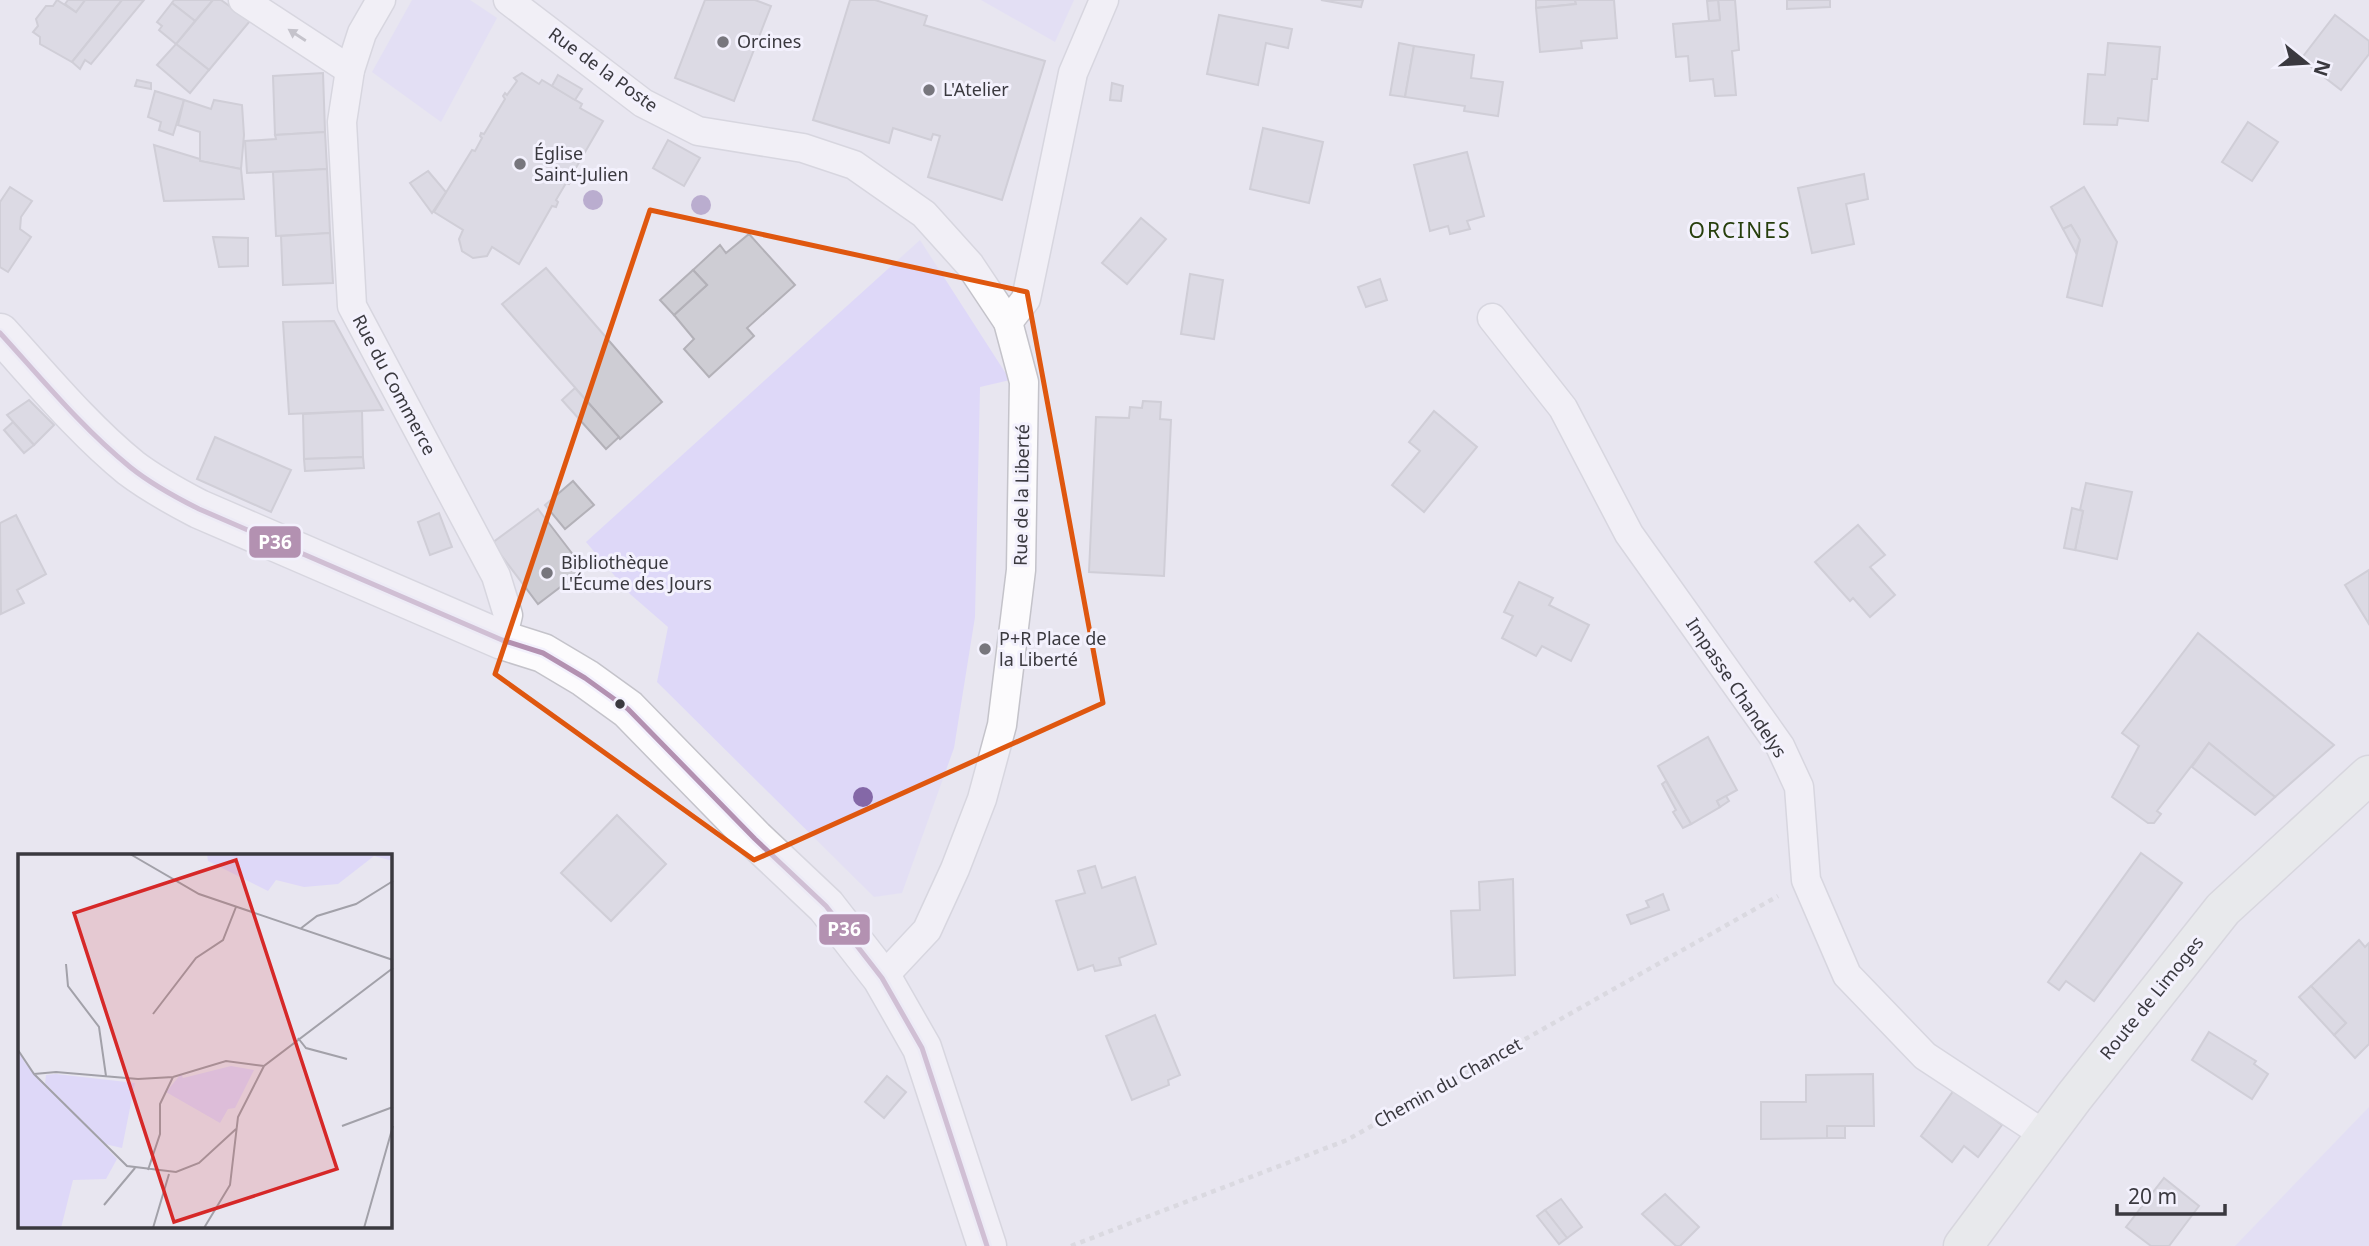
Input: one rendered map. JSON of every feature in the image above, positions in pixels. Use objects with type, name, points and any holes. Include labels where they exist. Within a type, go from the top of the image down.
[{"type":"main road","points":[[0,333],[66,405],[131,468],[163,490],[200,509],[502,640],[543,653],[585,678],[628,709],[755,839],[826,906],[882,978],[922,1048],[987,1246]]},
{"type":"main road","name":"Route de Limoges","points":[[1963,1246],[2045,1135],[2223,909],[2369,775]]},
{"type":"street","points":[[243,0],[350,70]]},
{"type":"street","name":"Rue du Commerce","points":[[381,0],[362,33],[350,70],[342,122],[352,306],[496,576],[508,615],[502,640]]},
{"type":"street","name":"Rue de la Poste","points":[[508,0],[643,103],[698,131],[803,148],[854,165],[924,214],[970,265],[1008,322]]},
{"type":"street","points":[[1008,322],[1026,299],[1073,74],[1104,0]]},
{"type":"street","name":"Impasse Chandelys","points":[[1492,318],[1563,408],[1629,534],[1780,746],[1799,787],[1807,880],[1847,975],[1925,1056],[2045,1135]]},
{"type":"street","name":"Rue de la Liberté","points":[[882,978],[927,930],[955,869],[982,799],[1002,724],[1021,570],[1024,382],[1008,322]]},
{"type":"path","name":"Chemin du Chancet","points":[[1071,1246],[1347,1140],[1807,880]]},
{"type":"highlighted area","points":[[650,210],[1027,292],[1103,703],[754,860],[495,674]]},
{"type":"shaded area","points":[[412,0],[470,0],[497,18],[441,122],[372,72]]},
{"type":"shaded area","points":[[981,0],[1074,0],[1055,42]]},
{"type":"shaded area","points":[[920,240],[1010,380],[980,387],[975,617],[954,748],[902,893],[874,897],[657,682],[668,627],[630,594],[586,542]]},
{"type":"shaded area","points":[[2369,1107],[2369,1246],[2235,1246]]},
{"type":"building","points":[[57,0],[76,12],[85,0],[122,0],[72,62],[40,44],[40,37],[33,32],[38,26],[36,19],[46,6],[53,6]]},
{"type":"building","points":[[68,0],[85,0],[76,12],[65,4]]},
{"type":"building","points":[[122,0],[144,0],[91,64],[85,60],[80,69],[72,62]]},
{"type":"building","points":[[174,0],[213,0],[195,21],[172,3]]},
{"type":"building","points":[[213,0],[221,0],[250,21],[209,70],[176,44]]},
{"type":"building","name":"Orcines","points":[[705,0],[755,0],[771,6],[734,101],[675,78]]},
{"type":"building","name":"L'Atelier","points":[[850,0],[875,0],[927,16],[924,25],[1045,61],[1002,200],[928,177],[940,136],[933,134],[931,140],[893,128],[889,143],[813,120]]},
{"type":"building","points":[[1321,0],[1363,0],[1361,7]]},
{"type":"building","points":[[1536,0],[1575,0],[1576,4],[1536,8]]},
{"type":"building","points":[[1575,0],[1614,0],[1617,38],[1581,41],[1582,48],[1540,52],[1536,8],[1576,4]]},
{"type":"building","points":[[1718,0],[1735,0],[1739,50],[1732,51],[1736,95],[1715,96],[1713,79],[1690,81],[1688,56],[1676,57],[1673,24],[1720,20]]},
{"type":"building","points":[[1718,0],[1720,20],[1709,21],[1707,1]]},
{"type":"building","points":[[1787,0],[1830,0],[1830,7],[1787,9]]},
{"type":"building","points":[[172,3],[195,21],[176,44],[159,30],[162,26],[157,22]]},
{"type":"building","points":[[1219,15],[1292,29],[1288,48],[1266,43],[1258,85],[1207,74]]},
{"type":"building","points":[[2335,15],[2369,41],[2369,54],[2341,90],[2301,59]]},
{"type":"building","points":[[1399,43],[1414,46],[1405,97],[1390,95]]},
{"type":"building","points":[[2108,43],[2160,47],[2157,79],[2152,79],[2148,121],[2118,118],[2117,125],[2084,124],[2088,74],[2105,75]]},
{"type":"building","points":[[176,44],[209,70],[190,93],[157,65]]},
{"type":"building","points":[[1414,46],[1474,55],[1471,78],[1503,82],[1498,116],[1464,111],[1465,106],[1405,97]]},
{"type":"building","points":[[323,73],[325,132],[275,135],[273,76]]},
{"type":"building","name":"Église Saint-Julien","points":[[522,73],[539,84],[542,80],[582,104],[580,108],[603,121],[570,178],[572,179],[569,184],[566,183],[556,200],[556,207],[552,206],[519,264],[492,247],[487,256],[473,258],[462,251],[459,239],[463,230],[434,212],[472,150],[475,151],[482,138],[481,133],[484,134],[505,99],[503,96],[505,93],[507,95],[517,81],[514,78]]},
{"type":"building","points":[[558,75],[582,89],[575,100],[552,86]]},
{"type":"building","points":[[137,80],[151,83],[151,89],[135,86]]},
{"type":"building","points":[[1112,83],[1123,86],[1121,101],[1110,100]]},
{"type":"building","points":[[155,91],[184,100],[173,135],[159,130],[161,122],[148,117]]},
{"type":"building","points":[[184,100],[211,109],[214,100],[242,105],[244,135],[241,169],[200,161],[200,132],[178,125]]},
{"type":"building","points":[[2248,122],[2278,142],[2252,181],[2222,162]]},
{"type":"building","points":[[1263,128],[1323,142],[1309,203],[1250,189]]},
{"type":"building","points":[[325,132],[327,169],[247,173],[245,141],[276,139],[275,135]]},
{"type":"building","points":[[668,140],[700,158],[684,186],[653,168]]},
{"type":"building","points":[[154,145],[200,161],[241,169],[244,199],[164,201]]},
{"type":"building","points":[[1467,152],[1484,216],[1467,221],[1470,229],[1450,234],[1448,226],[1430,231],[1414,165]]},
{"type":"building","points":[[327,169],[330,233],[276,236],[273,172]]},
{"type":"building","points":[[428,171],[446,192],[432,213],[410,183]]},
{"type":"building","points":[[1864,174],[1868,199],[1846,204],[1854,244],[1812,253],[1798,188]]},
{"type":"building","points":[[10,187],[32,201],[21,217],[20,229],[31,237],[8,272],[0,267],[0,202]]},
{"type":"building","points":[[2084,187],[2117,242],[2102,306],[2067,297],[2080,240],[2071,225],[2063,229],[2051,207]]},
{"type":"building","points":[[1141,218],[1166,239],[1127,284],[1102,263]]},
{"type":"building","points":[[2071,225],[2080,240],[2076,253],[2063,229]]},
{"type":"building","points":[[330,233],[333,283],[283,285],[281,236]]},
{"type":"building","points":[[749,234],[795,285],[747,328],[754,336],[709,377],[684,349],[694,339],[674,315],[707,285],[693,270],[720,245],[726,253]]},
{"type":"building","points":[[213,237],[248,238],[248,266],[219,267]]},
{"type":"building","points":[[546,268],[662,402],[620,439],[502,304]]},
{"type":"building","points":[[693,270],[707,285],[674,315],[660,300]]},
{"type":"building","points":[[1190,274],[1223,280],[1214,339],[1181,334]]},
{"type":"building","points":[[1380,279],[1387,300],[1366,307],[1358,287]]},
{"type":"building","points":[[334,321],[383,410],[289,414],[283,322]]},
{"type":"building","points":[[575,388],[619,437],[606,449],[562,400]]},
{"type":"building","points":[[29,400],[54,425],[34,445],[7,415]]},
{"type":"building","points":[[1143,401],[1161,402],[1160,419],[1171,420],[1164,576],[1089,572],[1096,417],[1129,418],[1130,407],[1142,408]]},
{"type":"building","points":[[362,411],[363,457],[304,459],[303,414]]},
{"type":"building","points":[[1434,411],[1477,447],[1424,512],[1392,485],[1420,451],[1409,442]]},
{"type":"building","points":[[13,422],[34,445],[24,453],[4,430]]},
{"type":"building","points":[[215,437],[291,470],[271,512],[197,479]]},
{"type":"building","points":[[363,457],[364,468],[305,471],[304,459]]},
{"type":"building","points":[[573,481],[594,505],[565,529],[545,505]]},
{"type":"building","points":[[2086,483],[2132,492],[2117,559],[2075,550]]},
{"type":"building","points":[[2072,508],[2083,511],[2075,550],[2064,548]]},
{"type":"building","points":[[538,509],[584,569],[538,604],[492,543]]},
{"type":"building","points":[[439,513],[452,547],[430,555],[418,522]]},
{"type":"building","points":[[16,515],[46,574],[17,590],[24,603],[1,614],[0,523]]},
{"type":"building","points":[[1858,525],[1885,555],[1870,567],[1895,595],[1870,617],[1853,598],[1850,601],[1815,562]]},
{"type":"building","points":[[2369,570],[2369,624],[2345,585]]},
{"type":"building","points":[[1519,582],[1553,598],[1549,605],[1589,625],[1571,661],[1542,646],[1536,656],[1502,638],[1513,616],[1504,612]]},
{"type":"building","points":[[2198,633],[2334,745],[2275,797],[2209,743],[2157,811],[2161,814],[2154,823],[2148,823],[2112,797],[2139,746],[2122,733]]},
{"type":"building","points":[[1708,737],[1737,790],[1717,801],[1720,807],[1691,824],[1658,766]]},
{"type":"building","points":[[2209,743],[2275,797],[2255,815],[2192,767]]},
{"type":"building","points":[[1666,781],[1691,824],[1683,828],[1673,812],[1676,810],[1662,784]]},
{"type":"building","points":[[1726,796],[1729,801],[1720,807],[1717,801]]},
{"type":"building","points":[[617,815],[666,864],[611,921],[561,873]]},
{"type":"building","points":[[2141,853],[2182,883],[2094,1001],[2066,981],[2059,990],[2048,982]]},
{"type":"building","points":[[1095,866],[1102,888],[1135,877],[1156,944],[1119,958],[1121,965],[1095,971],[1093,965],[1078,970],[1056,901],[1085,893],[1078,871]]},
{"type":"building","points":[[1513,879],[1515,975],[1454,978],[1451,911],[1480,910],[1479,882]]},
{"type":"building","points":[[1663,894],[1669,910],[1631,924],[1627,915],[1649,907],[1646,901]]},
{"type":"building","points":[[2359,940],[2365,947],[2369,943],[2369,1044],[2355,1058],[2334,1035],[2346,1023],[2311,986]]},
{"type":"building","points":[[2311,986],[2346,1023],[2334,1035],[2299,997]]},
{"type":"building","points":[[1155,1015],[1180,1075],[1168,1080],[1169,1085],[1132,1100],[1106,1036]]},
{"type":"building","points":[[2209,1032],[2256,1061],[2254,1064],[2268,1074],[2252,1099],[2192,1060]]},
{"type":"building","points":[[1873,1074],[1874,1126],[1827,1126],[1827,1138],[1761,1139],[1761,1102],[1806,1102],[1806,1075]]},
{"type":"building","points":[[887,1076],[906,1092],[884,1118],[865,1102]]},
{"type":"building","points":[[1954,1090],[2002,1125],[1978,1157],[1964,1146],[1952,1162],[1921,1136]]},
{"type":"building","points":[[1827,1126],[1845,1126],[1845,1138],[1827,1138]]},
{"type":"building","points":[[2164,1178],[2199,1206],[2169,1246],[2151,1246],[2126,1227]]},
{"type":"building","points":[[1665,1194],[1699,1227],[1680,1246],[1676,1246],[1642,1214]]},
{"type":"building","points":[[1561,1199],[1582,1227],[1567,1238],[1545,1210]]},
{"type":"building","points":[[1545,1210],[1567,1238],[1559,1244],[1537,1216]]},
{"type":"transit line","name":"P36","points":[[0,333],[95,436],[130,467],[163,490],[199,509],[502,640],[543,653],[585,678],[628,709],[755,839],[826,906],[882,978],[922,1048],[987,1246]]},
{"type":"place","name":"Orcines","points":[[723,42]]},
{"type":"place","name":"L'Atelier","points":[[929,90]]},
{"type":"place","name":"Église Saint-Julien","points":[[520,164]]},
{"type":"place","name":"Bibliothèque L'Écume des Jours","points":[[547,573]]},
{"type":"place","name":"P+R Place de la Liberté","points":[[985,649]]},
{"type":"district","name":"ORCINES","points":[[1740,231]]}]
